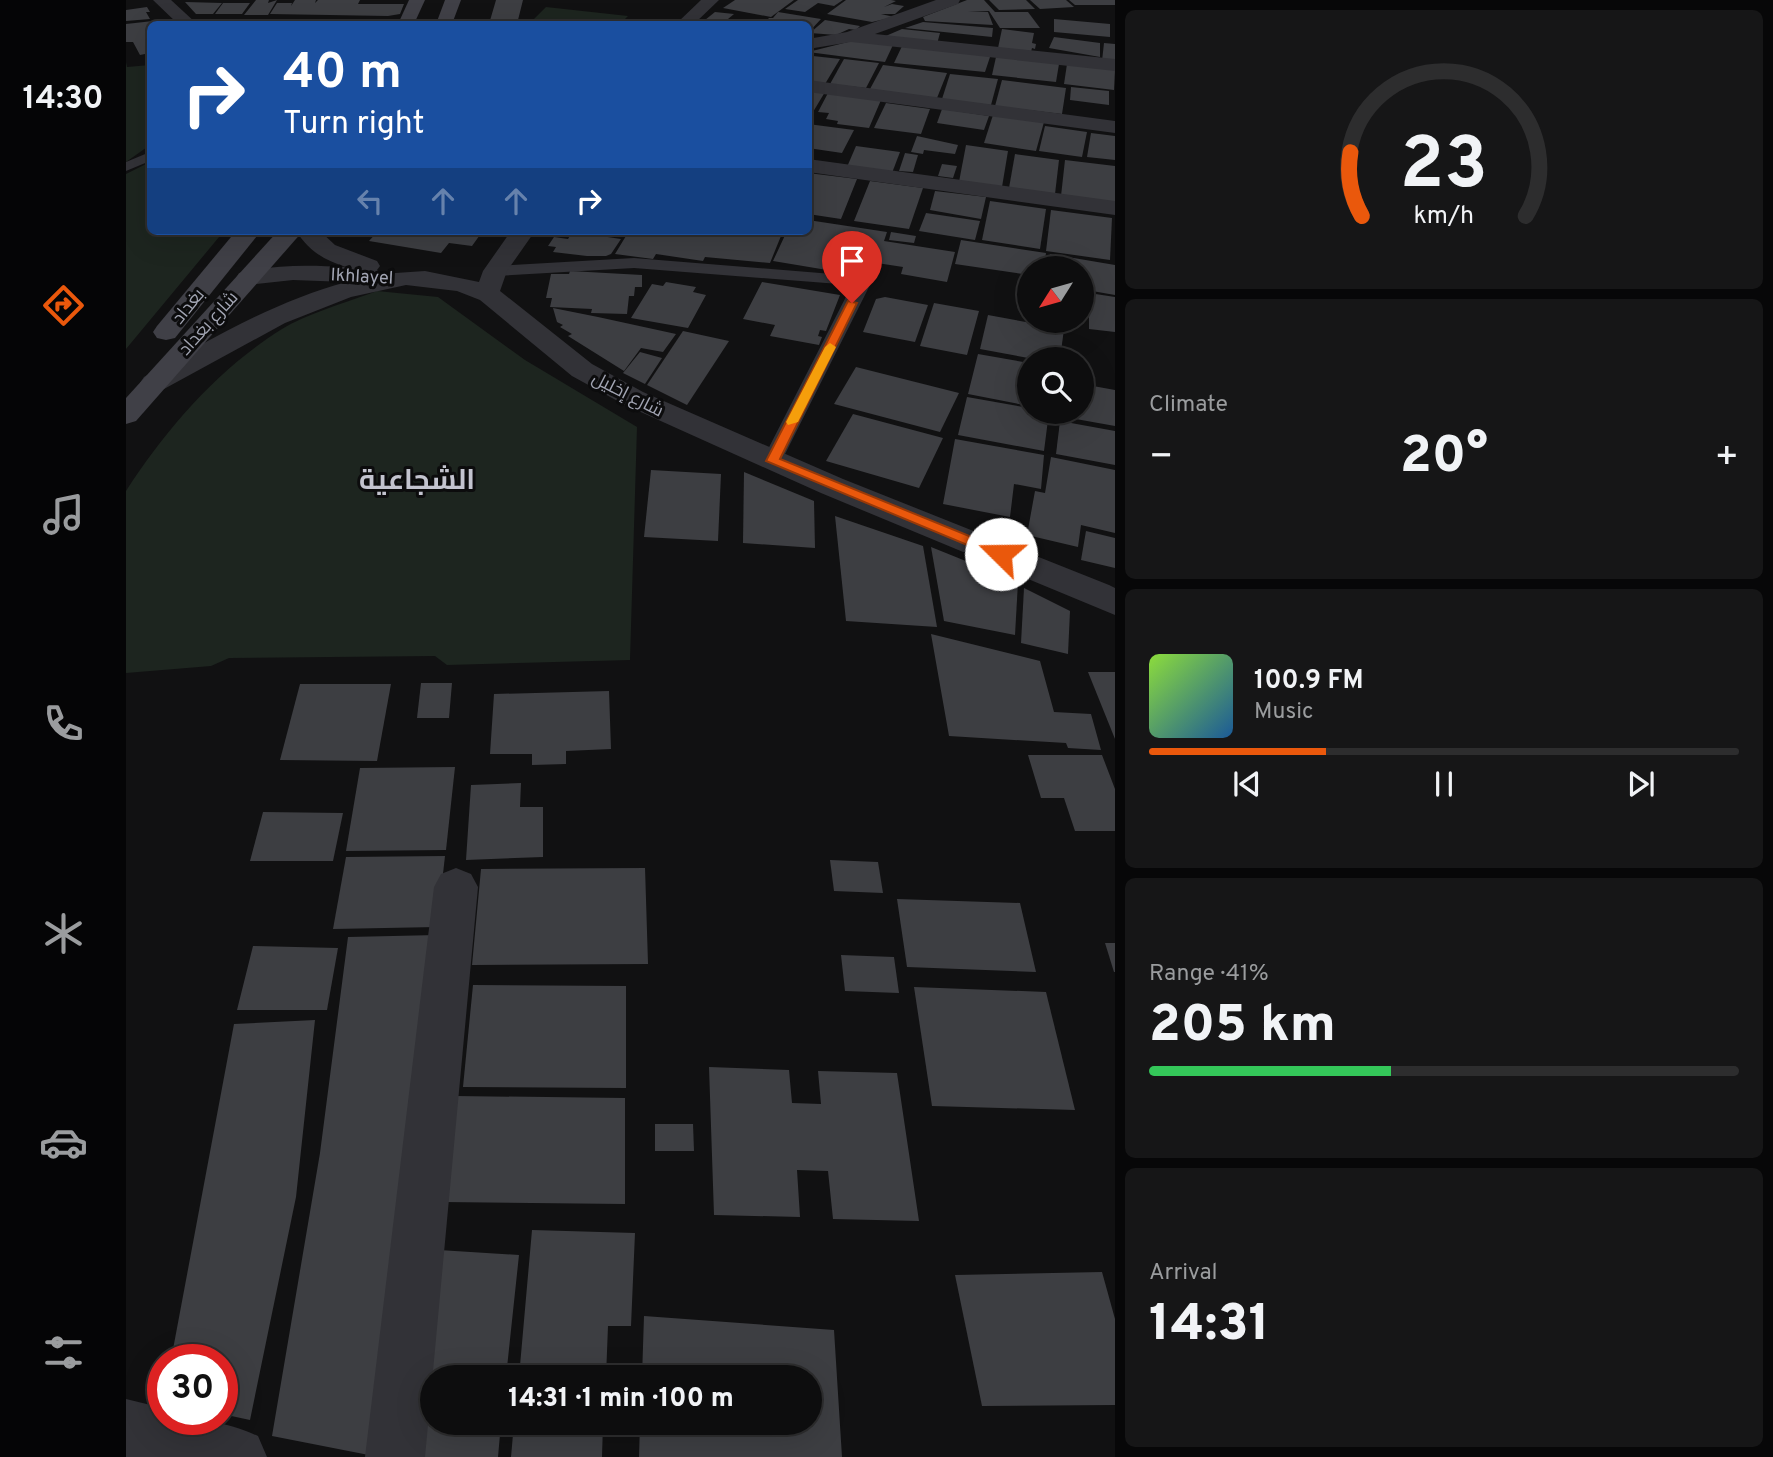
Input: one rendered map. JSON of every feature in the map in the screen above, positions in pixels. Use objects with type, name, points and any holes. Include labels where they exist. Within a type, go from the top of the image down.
[{"type":"main road","points":[[407,21],[417,0]]},
{"type":"main road","points":[[445,21],[453,0]]},
{"type":"main road","name":"بغداد","points":[[140,382],[246,235]]},
{"type":"main road","name":"شارع بغداد","points":[[126,415],[140,382],[248,278],[287,235]]},
{"type":"street","points":[[161,0],[185,21]]},
{"type":"street","points":[[687,21],[711,0]]},
{"type":"street","points":[[812,43],[851,37],[952,0]]},
{"type":"street","points":[[851,37],[1115,65]]},
{"type":"street","points":[[812,87],[1115,127]]},
{"type":"street","points":[[812,166],[1115,208]]},
{"type":"street","name":"Ikhlayel","points":[[311,235],[319,246],[340,258],[407,278]]},
{"type":"street","points":[[491,282],[520,235]]},
{"type":"street","name":"Ikhlayel","points":[[248,278],[272,272],[297,271],[407,278]]},
{"type":"street","name":"شارع إخليل","points":[[140,382],[284,314],[355,289],[407,278],[444,282],[491,282],[570,364],[632,399],[772,461],[1097,593],[1115,603]]},
{"type":"street","points":[[395,1457],[456,887]]},
{"type":"street","points":[[126,1429],[237,1457]]},
{"type":"lane","points":[[126,167],[147,157]]},
{"type":"lane","points":[[491,282],[634,263],[863,281],[772,461]]},
{"type":"shaded area","points":[[546,7],[628,16],[623,21],[532,21]]},
{"type":"shaded area","points":[[126,62],[127,67],[147,65],[147,147],[126,162]]},
{"type":"shaded area","points":[[147,164],[147,235],[221,235],[126,349],[126,174]]},
{"type":"shaded area","points":[[377,291],[438,297],[525,360],[637,427],[630,660],[447,665],[435,656],[229,658],[211,666],[126,673],[126,491],[195,401],[236,362],[291,324]]},
{"type":"building","points":[[256,0],[269,0],[268,3],[277,0],[268,15],[244,15]]},
{"type":"building","points":[[295,0],[316,0],[315,3],[318,0],[360,0],[358,4],[404,4],[400,14],[388,16],[270,14],[277,3],[292,3],[291,6]]},
{"type":"building","points":[[496,0],[523,0],[518,21],[490,21]]},
{"type":"building","points":[[735,0],[794,0],[771,17],[723,8]]},
{"type":"building","points":[[798,0],[843,0],[834,6],[818,3],[805,12],[785,9]]},
{"type":"building","points":[[846,0],[891,0],[896,1],[884,7],[892,4],[904,6],[895,14],[881,14],[894,17],[872,22],[827,14]]},
{"type":"building","points":[[967,0],[984,0],[995,12],[1028,12],[1040,28],[1000,28],[989,11],[968,12],[988,12],[993,25],[925,21],[923,17]]},
{"type":"building","points":[[989,0],[1026,0],[1035,9],[999,10]]},
{"type":"building","points":[[1030,0],[1066,0],[1074,7],[1040,9]]},
{"type":"building","points":[[1069,0],[1115,0],[1115,5],[1075,5]]},
{"type":"building","points":[[185,2],[222,3],[213,14],[196,14]]},
{"type":"building","points":[[223,3],[250,3],[242,14],[215,14]]},
{"type":"building","points":[[147,7],[150,12],[146,12],[150,19],[126,21],[126,10]]},
{"type":"building","points":[[715,12],[734,14],[726,21],[704,21]]},
{"type":"building","points":[[778,12],[821,19],[812,29],[812,21],[766,21]]},
{"type":"building","points":[[1054,19],[1110,24],[1110,37],[1054,32]]},
{"type":"building","points":[[825,20],[860,26],[856,30],[849,29],[836,35],[812,31]]},
{"type":"building","points":[[147,22],[147,54],[140,55],[133,42],[126,42],[126,24]]},
{"type":"building","points":[[923,22],[993,28],[992,37],[905,28]]},
{"type":"building","points":[[902,29],[940,33],[937,44],[881,38]]},
{"type":"building","points":[[1002,29],[1034,33],[1032,43],[1036,44],[1035,49],[1032,48],[1031,52],[998,48]]},
{"type":"building","points":[[1054,37],[1100,43],[1100,57],[1049,48]]},
{"type":"building","points":[[856,40],[893,45],[885,62],[812,51]]},
{"type":"building","points":[[1104,43],[1115,44],[1115,62],[1102,61]]},
{"type":"building","points":[[903,44],[991,54],[985,72],[894,63]]},
{"type":"building","points":[[812,57],[840,59],[825,84],[812,82]]},
{"type":"building","points":[[996,57],[1059,64],[1056,82],[992,75]]},
{"type":"building","points":[[844,59],[879,63],[866,88],[830,84]]},
{"type":"building","points":[[1067,64],[1115,70],[1114,90],[1064,84]]},
{"type":"building","points":[[883,65],[947,73],[937,98],[870,89]]},
{"type":"building","points":[[950,74],[998,79],[991,105],[942,99]]},
{"type":"building","points":[[1002,80],[1066,88],[1062,114],[995,106]]},
{"type":"building","points":[[1071,87],[1109,91],[1109,105],[1070,100]]},
{"type":"building","points":[[812,90],[825,92],[812,114]]},
{"type":"building","points":[[828,93],[881,100],[869,128],[837,124],[838,121],[826,119],[829,113],[818,112]]},
{"type":"building","points":[[886,103],[930,109],[921,134],[874,128]]},
{"type":"building","points":[[942,109],[989,116],[984,130],[937,123]]},
{"type":"building","points":[[993,115],[1044,122],[1036,151],[984,143]]},
{"type":"building","points":[[812,125],[854,130],[842,153],[812,149]]},
{"type":"building","points":[[1045,126],[1087,132],[1082,157],[1039,151]]},
{"type":"building","points":[[1091,133],[1115,136],[1115,160],[1087,157]]},
{"type":"building","points":[[917,136],[958,145],[955,154],[924,150],[923,154],[911,152]]},
{"type":"building","points":[[966,145],[1008,151],[1002,187],[959,182]]},
{"type":"building","points":[[856,146],[900,152],[892,173],[847,167]]},
{"type":"building","points":[[905,153],[918,155],[913,172],[899,171]]},
{"type":"building","points":[[1015,154],[1059,160],[1055,194],[1009,188]]},
{"type":"building","points":[[1065,160],[1115,166],[1115,203],[1061,196]]},
{"type":"building","points":[[942,164],[957,166],[953,178],[938,176]]},
{"type":"building","points":[[812,173],[857,179],[841,219],[812,215]]},
{"type":"building","points":[[870,181],[923,188],[909,229],[854,221]]},
{"type":"building","points":[[935,191],[986,197],[981,219],[930,210]]},
{"type":"building","points":[[990,201],[1046,209],[1040,249],[982,240]]},
{"type":"building","points":[[1051,210],[1112,218],[1110,260],[1046,251]]},
{"type":"building","points":[[926,213],[980,221],[975,240],[919,231]]},
{"type":"building","points":[[812,221],[887,232],[884,241],[955,252],[947,282],[901,274],[903,267],[877,263],[878,259],[840,253],[833,271],[773,261],[785,235],[812,235]]},
{"type":"building","points":[[891,232],[916,236],[914,243],[889,240]]},
{"type":"building","points":[[374,235],[480,235],[472,246],[449,243],[441,253],[369,241]]},
{"type":"building","points":[[570,235],[594,235],[621,239],[611,254],[606,256],[553,252],[556,247],[548,246],[554,237],[568,239]]},
{"type":"building","points":[[627,235],[781,235],[770,263],[705,257],[703,261],[656,254],[653,259],[615,254]]},
{"type":"building","points":[[961,240],[1046,253],[1046,256],[1017,256],[1017,273],[955,264]]},
{"type":"building","points":[[854,257],[868,259],[865,267],[851,265]]},
{"type":"building","points":[[1094,261],[1115,265],[1115,295],[1094,291]]},
{"type":"building","points":[[570,271],[642,275],[642,287],[635,287],[634,296],[629,296],[627,314],[591,313],[592,309],[550,307],[552,298],[546,298],[551,274],[569,274]]},
{"type":"building","points":[[666,282],[696,287],[693,292],[706,295],[688,328],[631,318],[652,284],[663,286]]},
{"type":"building","points":[[762,282],[840,295],[826,331],[820,330],[818,336],[822,337],[819,345],[770,336],[775,325],[743,319]]},
{"type":"building","points":[[1094,294],[1115,297],[1115,332],[1094,330]]},
{"type":"building","points":[[885,297],[928,305],[915,342],[863,332],[876,299]]},
{"type":"building","points":[[934,303],[979,311],[967,355],[920,346]]},
{"type":"building","points":[[553,308],[676,334],[663,352],[641,348],[624,371],[568,336],[572,334],[560,327],[563,325],[557,322]]},
{"type":"building","points":[[988,315],[1017,320],[1017,333],[1063,333],[1062,347],[1017,347],[1017,356],[980,349]]},
{"type":"building","points":[[683,331],[729,341],[687,405],[647,385]]},
{"type":"building","points":[[640,352],[662,358],[645,384],[623,373]]},
{"type":"building","points":[[978,354],[1017,361],[1017,404],[968,394]]},
{"type":"building","points":[[856,367],[959,393],[940,432],[834,404]]},
{"type":"building","points":[[1094,386],[1115,390],[1115,426],[1094,422]]},
{"type":"building","points":[[967,397],[1017,406],[1017,424],[1047,424],[1044,451],[958,435]]},
{"type":"building","points":[[853,414],[943,438],[919,488],[826,461]]},
{"type":"building","points":[[1060,424],[1076,424],[1115,431],[1115,465],[1056,454]]},
{"type":"building","points":[[955,439],[1044,455],[1041,489],[1014,484],[1010,517],[943,504]]},
{"type":"building","points":[[1051,457],[1115,470],[1115,533],[1081,525],[1078,547],[1027,535],[1035,491],[1045,493]]},
{"type":"building","points":[[651,470],[721,474],[718,541],[644,537]]},
{"type":"building","points":[[744,472],[814,501],[815,548],[743,543]]},
{"type":"building","points":[[835,516],[923,546],[937,627],[846,621]]},
{"type":"building","points":[[1086,531],[1115,538],[1115,568],[1081,560]]},
{"type":"building","points":[[931,547],[1018,582],[1015,635],[944,621]]},
{"type":"building","points":[[1024,588],[1070,611],[1068,654],[1021,643]]},
{"type":"building","points":[[931,634],[1040,661],[1054,712],[1091,714],[1101,750],[1068,748],[1066,743],[949,736]]},
{"type":"building","points":[[1088,672],[1115,672],[1115,739]]},
{"type":"building","points":[[421,683],[452,683],[449,718],[417,718]]},
{"type":"building","points":[[300,684],[391,684],[377,761],[280,760]]},
{"type":"building","points":[[609,691],[611,749],[566,751],[566,764],[532,765],[532,754],[490,754],[494,694]]},
{"type":"building","points":[[1028,755],[1102,755],[1115,789],[1115,831],[1075,831],[1064,798],[1041,798]]},
{"type":"building","points":[[455,767],[446,850],[346,851],[360,768]]},
{"type":"building","points":[[521,783],[520,807],[543,807],[543,857],[466,860],[471,785]]},
{"type":"building","points":[[263,812],[343,813],[333,861],[250,861]]},
{"type":"building","points":[[445,856],[437,927],[333,929],[346,857]]},
{"type":"building","points":[[830,860],[878,862],[883,893],[834,891]]},
{"type":"building","points":[[645,868],[648,964],[472,965],[481,869]]},
{"type":"building","points":[[897,899],[1020,903],[1036,972],[907,967]]},
{"type":"building","points":[[437,935],[379,1457],[272,1436],[320,1153],[348,937]]},
{"type":"building","points":[[1105,943],[1115,943],[1115,972],[1114,972]]},
{"type":"building","points":[[253,946],[338,948],[327,1010],[237,1010]]},
{"type":"building","points":[[841,955],[894,957],[899,993],[845,991]]},
{"type":"building","points":[[473,985],[626,986],[626,1088],[463,1087]]},
{"type":"building","points":[[914,987],[1046,992],[1075,1110],[932,1106]]},
{"type":"building","points":[[315,1020],[296,1197],[250,1420],[238,1417],[238,1344],[174,1344],[234,1024]]},
{"type":"building","points":[[709,1067],[789,1070],[792,1103],[821,1104],[818,1071],[897,1073],[919,1221],[833,1219],[828,1171],[797,1170],[800,1217],[714,1215]]},
{"type":"building","points":[[455,1096],[625,1098],[625,1204],[443,1202]]},
{"type":"building","points":[[655,1124],[693,1124],[694,1151],[655,1151]]},
{"type":"building","points":[[532,1230],[635,1233],[631,1326],[608,1326],[606,1365],[520,1365]]},
{"type":"building","points":[[439,1250],[519,1255],[507,1365],[422,1365]]},
{"type":"building","points":[[1102,1272],[1115,1319],[1115,1405],[982,1406],[955,1275]]},
{"type":"building","points":[[644,1316],[834,1330],[842,1457],[639,1457],[640,1435],[822,1435],[822,1365],[642,1365]]},
{"type":"building","points":[[420,1377],[420,1435],[500,1435],[498,1457],[408,1457]]},
{"type":"building","points":[[513,1435],[603,1435],[602,1457],[511,1457]]},
{"type":"slow traffic","points":[[792,422],[830,347]]},
{"type":"district","name":"الشجاعية","points":[[417,479]]},
{"type":"route","points":[[852,303],[772,461],[1001,554]]}]
